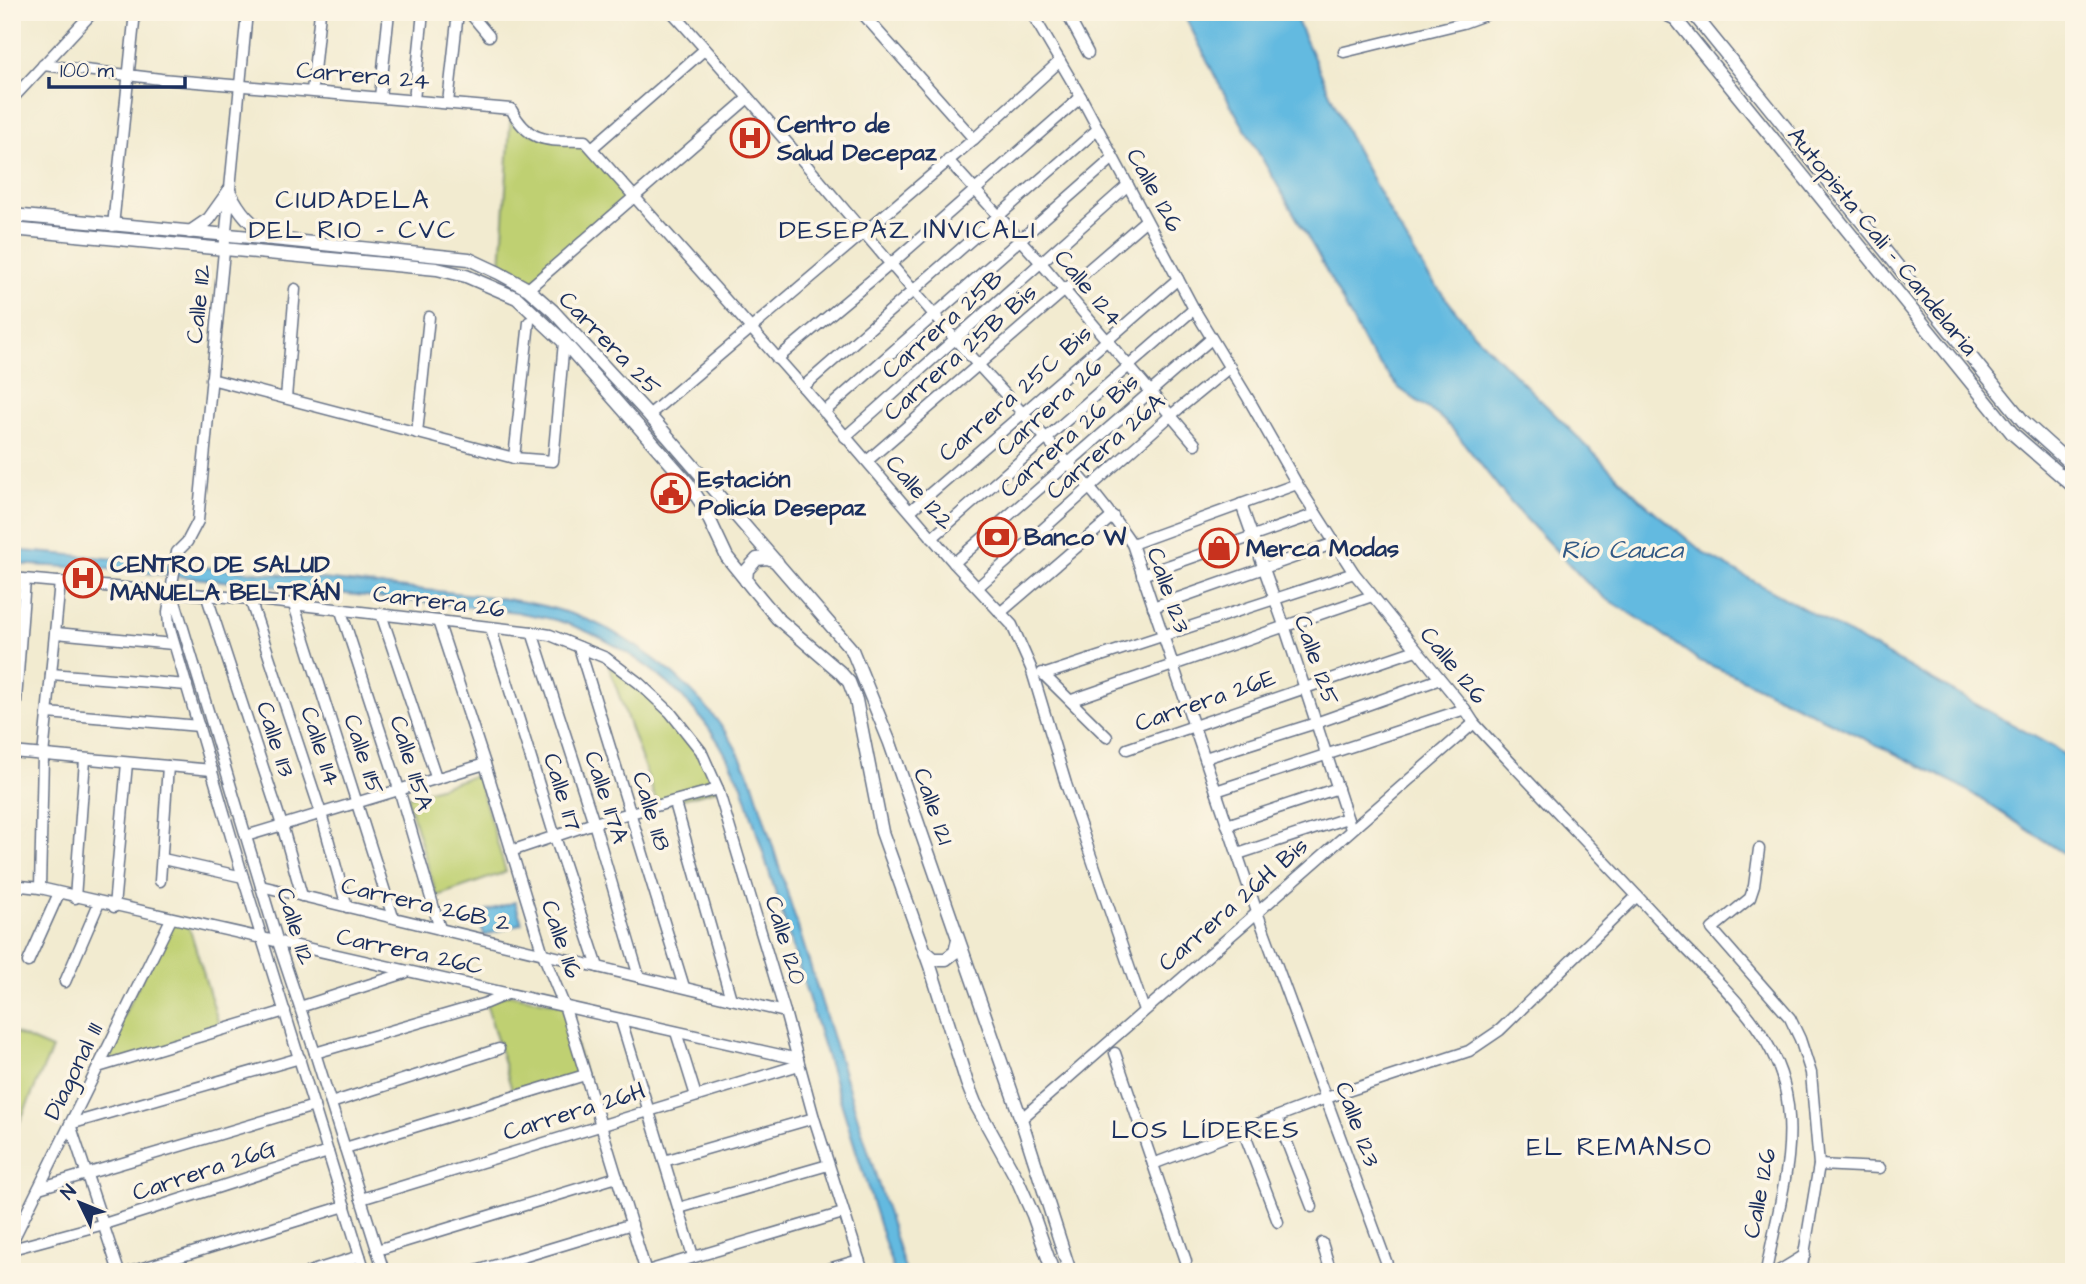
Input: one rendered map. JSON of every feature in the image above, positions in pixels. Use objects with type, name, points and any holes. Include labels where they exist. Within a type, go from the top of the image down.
[{"type":"main road","points":[[1692,12],[2023,421],[2056,454],[2074,467]]},
{"type":"main road","name":"Autopista Cali - Candelaria","points":[[1673,16],[2012,433],[2074,487]]},
{"type":"main road","points":[[190,232],[209,219],[221,206],[229,191]]},
{"type":"main road","points":[[229,191],[244,216],[255,226],[283,240]]},
{"type":"main road","name":"Carrera 25","points":[[12,215],[469,260],[528,289],[553,311],[649,415]]},
{"type":"main road","name":"Carrera 25","points":[[12,229],[406,265],[466,276],[517,298],[564,342],[639,425]]},
{"type":"main road","name":"Calle 121","points":[[649,415],[852,650],[890,743],[1021,1119],[1070,1272]]},
{"type":"main road","name":"Calle 121","points":[[639,425],[688,483],[703,506],[727,557],[746,581],[777,618],[849,682],[866,745],[877,814],[967,1083],[1018,1181],[1053,1272]]},
{"type":"main road","points":[[746,581],[749,566],[757,559],[768,558],[777,562]]},
{"type":"main road","points":[[925,951],[934,959],[946,959],[955,952],[958,940]]},
{"type":"street","points":[[12,99],[93,12]]},
{"type":"street","points":[[113,226],[135,12]]},
{"type":"street","name":"Calle 112","points":[[247,12],[198,521],[187,541],[177,552],[168,612],[173,644],[365,1272]]},
{"type":"street","points":[[312,91],[320,12]]},
{"type":"street","points":[[380,97],[389,12]]},
{"type":"street","points":[[414,100],[423,12]]},
{"type":"street","points":[[448,103],[458,12]]},
{"type":"street","points":[[469,12],[489,36]]},
{"type":"street","name":"Calle 123","points":[[672,12],[955,339],[1069,463],[1113,516],[1132,544],[1257,912],[1390,1272]]},
{"type":"street","points":[[861,12],[974,139]]},
{"type":"street","name":"Calle 126","points":[[1031,12],[1081,97],[1211,339],[1297,484],[1354,573],[1474,723],[1753,1021],[1776,1062],[1784,1083],[1791,1137],[1787,1175],[1775,1219],[1768,1271]]},
{"type":"street","points":[[1066,12],[1088,53]]},
{"type":"street","points":[[1344,52],[1463,23],[1493,12]]},
{"type":"street","points":[[1660,12],[1673,16]]},
{"type":"street","points":[[589,145],[704,50]]},
{"type":"street","name":"Carrera 25","points":[[649,415],[974,139],[1060,61]]},
{"type":"street","name":"Carrera 24","points":[[43,65],[511,109],[520,125],[531,134],[545,140],[589,145]]},
{"type":"street","points":[[777,359],[976,191],[1081,97]]},
{"type":"street","points":[[528,289],[748,98]]},
{"type":"street","points":[[803,387],[1098,128]]},
{"type":"street","name":"Calle 122","points":[[589,145],[954,563],[1012,625],[1031,668],[1056,755],[1144,1010]]},
{"type":"street","points":[[824,412],[1113,158]]},
{"type":"street","name":"Calle 124","points":[[948,160],[1042,264],[1195,444]]},
{"type":"street","name":"Carrera 25B","points":[[845,437],[1128,185]]},
{"type":"street","name":"Carrera 25B Bis","points":[[867,461],[1146,220]]},
{"type":"street","name":"Carrera 25C Bis","points":[[910,512],[1178,279]]},
{"type":"street","points":[[286,398],[295,289]]},
{"type":"street","name":"Carrera 26","points":[[932,538],[1194,309]]},
{"type":"street","points":[[417,433],[429,317]]},
{"type":"street","points":[[514,458],[529,322]]},
{"type":"street","name":"Carrera 26 Bis","points":[[954,563],[1211,339]]},
{"type":"street","points":[[211,379],[514,458],[553,461],[564,342]]},
{"type":"street","name":"Carrera 26A","points":[[978,587],[1170,416],[1230,367]]},
{"type":"street","points":[[1132,544],[1297,484]]},
{"type":"street","name":"Calle 125","points":[[1241,504],[1351,829]]},
{"type":"street","points":[[1142,575],[1316,514]]},
{"type":"street","points":[[1000,613],[1113,516]]},
{"type":"street","points":[[1153,607],[1335,543]]},
{"type":"street","points":[[1046,674],[1354,573]]},
{"type":"street","name":"Carrera 26","points":[[12,579],[172,589],[207,597],[250,599],[532,632],[550,635],[606,658]]},
{"type":"street","points":[[25,580],[12,752],[212,770]]},
{"type":"street","points":[[40,888],[43,756],[60,582]]},
{"type":"street","name":"Calle 112","points":[[172,589],[278,943],[384,1272]]},
{"type":"street","points":[[1072,700],[1372,596]]},
{"type":"street","name":"Calle 113","points":[[207,597],[282,825],[302,896]]},
{"type":"street","name":"Calle 114","points":[[250,599],[321,813],[347,907]]},
{"type":"street","name":"Calle 115","points":[[294,605],[393,917]]},
{"type":"street","name":"Calle 115A","points":[[341,611],[399,789],[440,929]]},
{"type":"street","points":[[381,614],[436,777]]},
{"type":"street","name":"Calle 116","points":[[438,621],[543,954],[564,1005],[646,1272]]},
{"type":"street","name":"Calle 117","points":[[491,629],[598,967]]},
{"type":"street","name":"Calle 117A","points":[[532,632],[594,823],[639,976]]},
{"type":"street","points":[[55,633],[173,644]]},
{"type":"street","name":"Calle 118","points":[[579,647],[684,987]]},
{"type":"street","name":"Carrera 26E","points":[[1127,749],[1416,650]]},
{"type":"street","name":"Calle 120","points":[[606,658],[639,683],[670,712],[701,751],[718,789],[828,1166],[863,1272]]},
{"type":"street","points":[[1031,668],[1046,674],[1107,737]]},
{"type":"street","points":[[51,674],[187,685]]},
{"type":"street","points":[[1205,758],[1316,723],[1440,679]]},
{"type":"street","points":[[1216,791],[1465,709]]},
{"type":"street","points":[[48,713],[199,726]]},
{"type":"street","name":"Carrera 26H Bis","points":[[1021,1119],[1474,723]]},
{"type":"street","points":[[75,898],[85,760]]},
{"type":"street","points":[[114,906],[127,763]]},
{"type":"street","points":[[246,836],[485,764]]},
{"type":"street","points":[[160,881],[168,766]]},
{"type":"street","points":[[1227,825],[1338,788]]},
{"type":"street","points":[[511,852],[594,823],[675,803],[718,789]]},
{"type":"street","points":[[675,803],[731,999]]},
{"type":"street","points":[[1238,855],[1347,818]]},
{"type":"street","points":[[1759,849],[1750,898],[1712,929],[1790,1018],[1811,1073],[1819,1165],[1801,1272]]},
{"type":"street","points":[[163,859],[243,877]]},
{"type":"street","name":"Carrera 26C","points":[[12,885],[40,888],[263,940],[564,1005],[799,1062]]},
{"type":"street","name":"Carrera 26B 2","points":[[261,886],[785,1012]]},
{"type":"street","points":[[28,962],[59,893]]},
{"type":"street","points":[[1153,1164],[1326,1098],[1469,1051],[1500,1030],[1637,896]]},
{"type":"street","points":[[65,982],[99,903]]},
{"type":"street","name":"Diagonal 111","points":[[12,1242],[171,919]]},
{"type":"street","points":[[300,1007],[408,972]]},
{"type":"street","points":[[315,1053],[486,1003],[507,994]]},
{"type":"street","points":[[98,1068],[285,1011]]},
{"type":"street","points":[[621,1020],[693,1256]]},
{"type":"street","points":[[676,1032],[696,1096]]},
{"type":"street","points":[[331,1103],[499,1049]]},
{"type":"street","points":[[1115,1053],[1186,1261]]},
{"type":"street","points":[[119,1272],[70,1124],[299,1058]]},
{"type":"street","name":"Carrera 26H","points":[[361,1199],[799,1062]]},
{"type":"street","points":[[345,1148],[585,1075]]},
{"type":"street","points":[[38,1188],[314,1106]]},
{"type":"street","points":[[1277,1117],[1312,1207]]},
{"type":"street","points":[[664,1161],[814,1118]]},
{"type":"street","points":[[1243,1130],[1278,1222]]},
{"type":"street","name":"Carrera 26G","points":[[12,1249],[104,1224],[328,1152]]},
{"type":"street","points":[[1819,1165],[1880,1168]]},
{"type":"street","points":[[679,1208],[828,1166]]},
{"type":"street","points":[[377,1250],[617,1177]]},
{"type":"street","points":[[130,1272],[345,1206]]},
{"type":"street","points":[[646,1272],[843,1213]]},
{"type":"street","points":[[473,1272],[632,1224]]},
{"type":"street","points":[[1322,1243],[1331,1272]]},
{"type":"street","points":[[1768,1271],[1805,1255]]},
{"type":"street","points":[[309,1272],[360,1256]]},
{"type":"street","points":[[818,1272],[859,1259]]},
{"type":"green space","points":[[511,109],[531,134],[585,141],[633,196],[531,285],[501,267]]},
{"type":"green space","points":[[606,658],[639,683],[701,751],[718,789],[658,806]]},
{"type":"green space","points":[[477,775],[506,872],[437,896],[407,797]]},
{"type":"green space","points":[[171,919],[188,923],[221,1031],[98,1067]]},
{"type":"green space","points":[[507,994],[564,1005],[585,1075],[514,1097],[486,1003]]},
{"type":"green space","points":[[12,1032],[52,1049],[12,1139]]},
{"type":"water","name":"Río Cauca","points":[[1183,12],[1293,12],[1351,140],[1391,214],[1427,274],[1474,334],[1642,501],[1705,554],[2055,748],[2074,762],[2074,860],[1959,785],[1700,661],[1605,598],[1586,582],[1512,504],[1455,432],[1441,418],[1399,388],[1368,350],[1318,255],[1220,86]]},
{"type":"water","points":[[12,550],[246,571],[475,595],[535,604],[592,622],[634,645],[664,667],[692,692],[716,719],[734,745],[752,780],[906,1272],[894,1272],[742,785],[704,722],[688,703],[649,668],[606,640],[559,621],[517,612],[109,569],[12,564]]},
{"type":"water","points":[[515,902],[522,923],[484,936],[477,914]]},
{"type":"place","name":"Centro de Salud Decepaz","points":[[750,138]]},
{"type":"place","name":"Estación Policía Desepaz","points":[[671,493]]},
{"type":"place","name":"Banco W","points":[[997,537]]},
{"type":"place","name":"Merca Modas","points":[[1219,548]]},
{"type":"place","name":"CENTRO DE SALUD MANUELA BELTRÁN","points":[[83,578]]},
{"type":"district","name":"CIUDADELA DEL RIO - CVC","points":[[353,214]]},
{"type":"district","name":"DESEPAZ INVICALI","points":[[908,229]]},
{"type":"district","name":"LOS LÍDERES","points":[[1206,1129]]},
{"type":"district","name":"EL REMANSO","points":[[1620,1146]]}]
